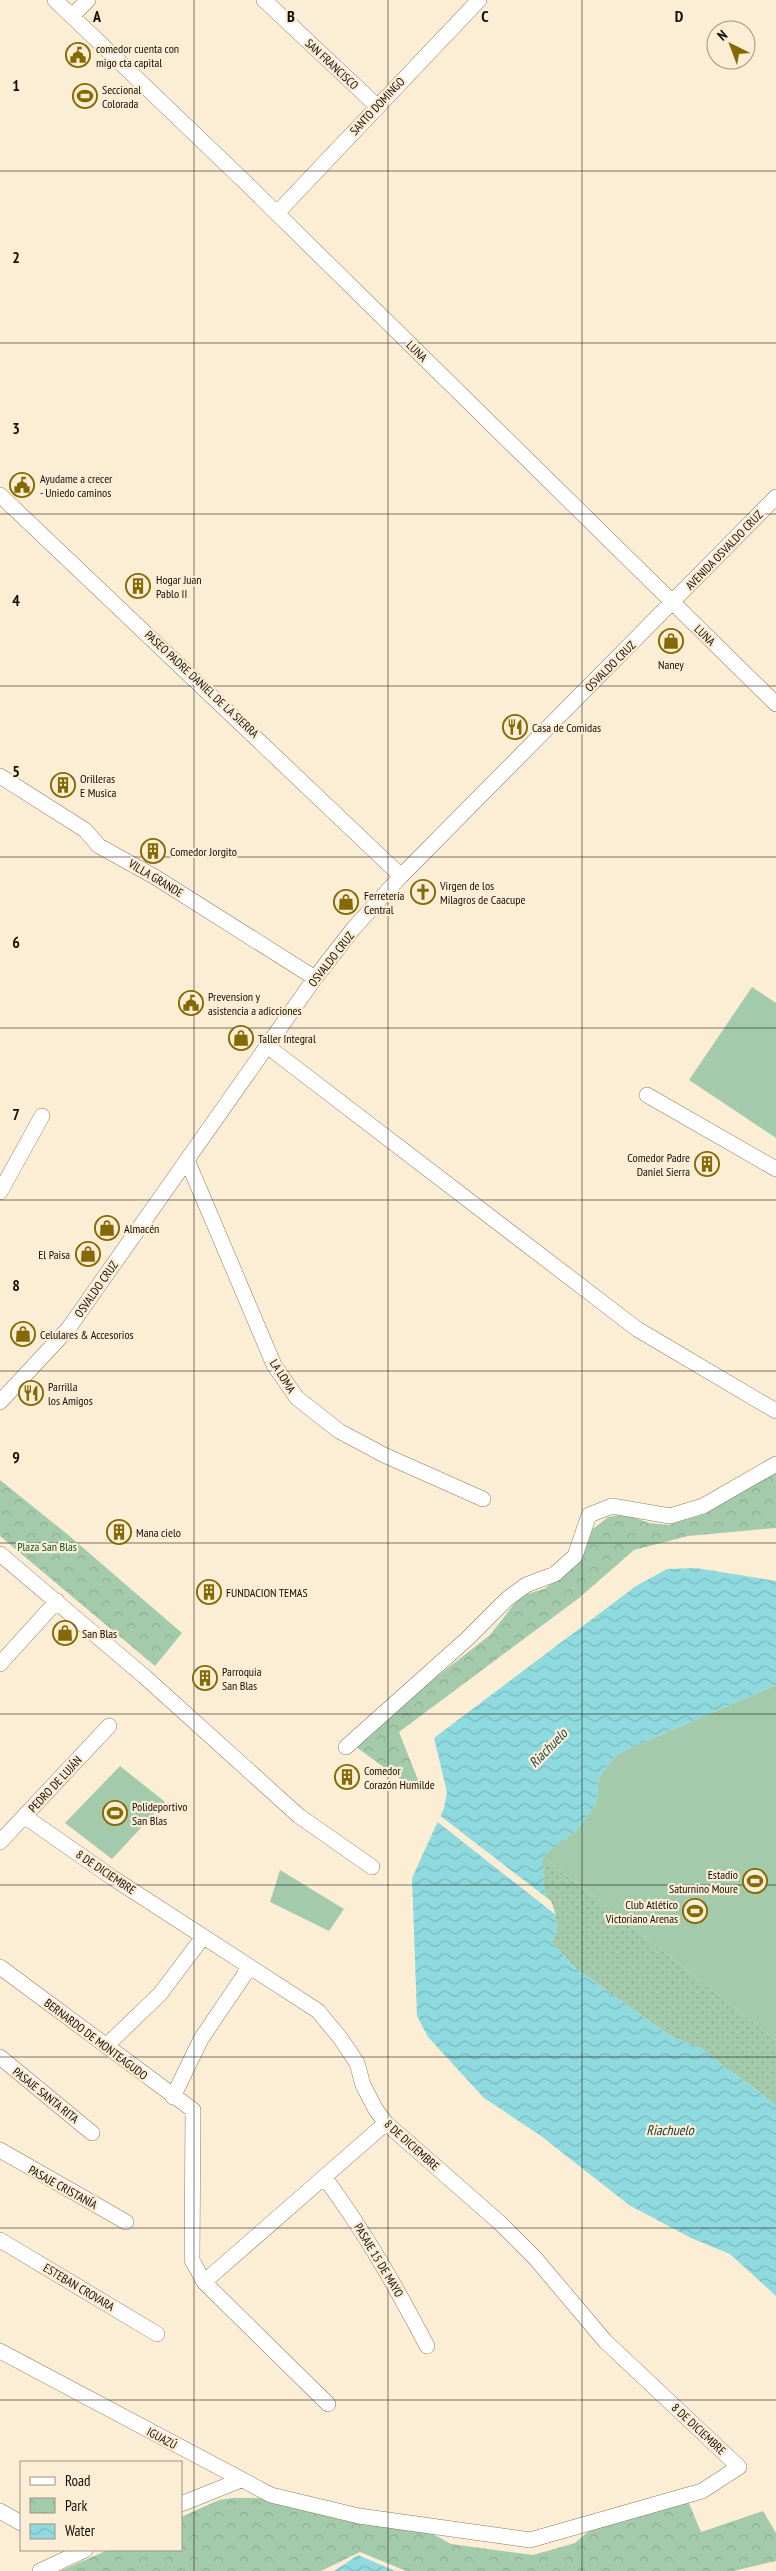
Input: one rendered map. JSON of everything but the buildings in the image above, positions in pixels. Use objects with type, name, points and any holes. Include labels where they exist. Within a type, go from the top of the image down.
[{"type":"street","name":"LUNA","points":[[55,0],[277,213],[776,704]]},
{"type":"street","points":[[72,16],[88,0]]},
{"type":"street","name":"SAN FRANCISCO","points":[[264,0],[377,106]]},
{"type":"street","name":"SANTO DOMINGO","points":[[277,213],[474,2]]},
{"type":"street","name":"PASEO PADRE DANIEL DE LA SIERRA","points":[[0,495],[401,876]]},
{"type":"street","name":"AVENIDA OSVALDO CRUZ","points":[[673,603],[776,497]]},
{"type":"street","name":"OSVALDO CRUZ","points":[[0,1402],[68,1329],[315,978],[353,929],[401,876],[673,603]]},
{"type":"street","name":"VILLA GRANDE","points":[[0,776],[85,830],[99,846],[155,877],[315,978]]},
{"type":"street","points":[[267,1046],[637,1329],[776,1410]]},
{"type":"street","points":[[647,1096],[776,1168]]},
{"type":"street","points":[[0,1192],[42,1116]]},
{"type":"street","name":"LA LOMA","points":[[187,1160],[274,1365],[297,1398],[339,1431],[384,1455],[482,1499]]},
{"type":"street","points":[[346,1746],[468,1638],[507,1599],[526,1585],[555,1574],[574,1556],[590,1515],[612,1506],[670,1516],[703,1506],[776,1464]]},
{"type":"street","points":[[0,1554],[58,1602],[299,1816],[372,1867]]},
{"type":"street","points":[[0,1664],[58,1602]]},
{"type":"street","name":"PEDRO DE LUJÁN","points":[[0,1842],[109,1726]]},
{"type":"street","name":"8 DE DICIEMBRE","points":[[24,1816],[203,1937],[318,2011],[342,2039],[357,2063],[363,2086],[376,2110],[386,2123],[500,2223],[535,2258],[605,2341],[738,2466]]},
{"type":"street","points":[[106,2046],[160,1994],[203,1937]]},
{"type":"street","name":"BERNARDO DE MONTEAGUDO","points":[[0,1968],[193,2110],[192,2260],[204,2282]]},
{"type":"street","points":[[173,2097],[201,2039],[250,1968]]},
{"type":"street","name":"PASAJE SANTA RITA","points":[[0,2057],[92,2133]]},
{"type":"street","points":[[328,2404],[204,2282],[386,2123]]},
{"type":"street","name":"PASAJE CRISTANÍA","points":[[0,2150],[12,2159],[126,2222]]},
{"type":"street","name":"PASAJE 15 DE MAYO","points":[[325,2178],[359,2224],[387,2269],[427,2346]]},
{"type":"street","name":"ESTEBAN CROVARA","points":[[0,2240],[157,2334]]},
{"type":"street","name":"IGUAZÚ","points":[[0,2351],[271,2495],[359,2516],[530,2540],[702,2491],[738,2466]]},
{"type":"street","points":[[182,2504],[241,2480]]},
{"type":"street","points":[[0,2511],[20,2522]]},
{"type":"street","points":[[40,2571],[77,2551]]},
{"type":"green space","points":[[752,987],[776,1003],[776,1138],[689,1080]]},
{"type":"green space","points":[[776,1471],[776,1528],[688,1536],[634,1550],[579,1598],[399,1732],[418,1780],[414,1789],[356,1747],[398,1707],[490,1635],[518,1599],[544,1589],[577,1565],[592,1530],[608,1517],[625,1514],[649,1523],[668,1525],[705,1514]]},
{"type":"green space","name":"Plaza San Blas","points":[[0,1480],[67,1534],[182,1633],[155,1666],[0,1536]]},
{"type":"green space","name":"Club Atlético Victoriano Arenas","points":[[776,1685],[776,2040],[542,1856],[576,1831],[596,1804],[599,1777],[617,1754]]},
{"type":"green space","name":"Polideportivo San Blas","points":[[120,1766],[165,1802],[112,1859],[65,1823]]},
{"type":"green space","points":[[542,1856],[776,2040],[776,2105],[700,2048],[672,2037],[575,1968],[552,1942],[558,1927],[544,1888]]},
{"type":"green space","points":[[280,1870],[344,1909],[329,1931],[270,1902]]},
{"type":"green space","points":[[259,2498],[433,2534],[451,2544],[533,2555],[575,2543],[590,2530],[688,2501],[701,2532],[763,2511],[776,2533],[776,2561],[733,2571],[406,2571],[360,2552],[321,2571],[60,2571],[106,2551],[182,2551],[182,2517],[219,2500]]},
{"type":"water","name":"Riachuelo","points":[[696,1568],[776,1581],[776,1685],[617,1754],[599,1777],[596,1804],[576,1831],[543,1856],[544,1888],[558,1927],[552,1942],[575,1968],[672,2037],[700,2048],[776,2105],[776,2296],[730,2254],[691,2238],[629,2205],[541,2136],[484,2098],[428,2037],[417,2016],[412,1878],[444,1808],[447,1792],[434,1738],[636,1586],[667,1569]]},
{"type":"water","points":[[358,2555],[395,2571],[334,2571]]},
{"type":"pier","points":[[438,1814],[551,1901],[556,1915],[435,1820]]},
{"type":"place","name":"comedor cuenta con migo cta capital","points":[[78,55]]},
{"type":"place","name":"Seccional Colorada","points":[[85,96]]},
{"type":"place","name":"Ayudame a crecer - Uniedo caminos","points":[[22,485]]},
{"type":"place","name":"Hogar Juan Pablo II","points":[[138,586]]},
{"type":"place","name":"Naney","points":[[671,641]]},
{"type":"place","name":"Casa de Comidas","points":[[515,727]]},
{"type":"place","name":"Orilleras E Musica","points":[[63,785]]},
{"type":"place","name":"Comedor Jorgito","points":[[153,851]]},
{"type":"place","name":"Virgen de los Milagros de Caacupe","points":[[423,892]]},
{"type":"place","name":"Ferretería Central","points":[[346,902]]},
{"type":"place","name":"Prevension y asistencia a adicciones","points":[[191,1003]]},
{"type":"place","name":"Taller Integral","points":[[241,1038]]},
{"type":"place","name":"Comedor Padre Daniel Sierra","points":[[707,1164]]},
{"type":"place","name":"Almacén","points":[[107,1228]]},
{"type":"place","name":"El Paisa","points":[[88,1254]]},
{"type":"place","name":"Celulares & Accesorios","points":[[23,1334]]},
{"type":"place","name":"Parrilla los Amigos","points":[[31,1393]]},
{"type":"place","name":"Mana cielo","points":[[119,1532]]},
{"type":"place","name":"FUNDACION TEMAS","points":[[209,1592]]},
{"type":"place","name":"San Blas","points":[[65,1633]]},
{"type":"place","name":"Parroquia San Blas","points":[[205,1678]]},
{"type":"place","name":"Comedor Corazón Humilde","points":[[347,1777]]},
{"type":"place","name":"Polideportivo San Blas","points":[[115,1813]]},
{"type":"place","name":"Estadio Saturnino Moure","points":[[755,1881]]},
{"type":"place","name":"Club Atlético Victoriano Arenas","points":[[695,1911]]}]
